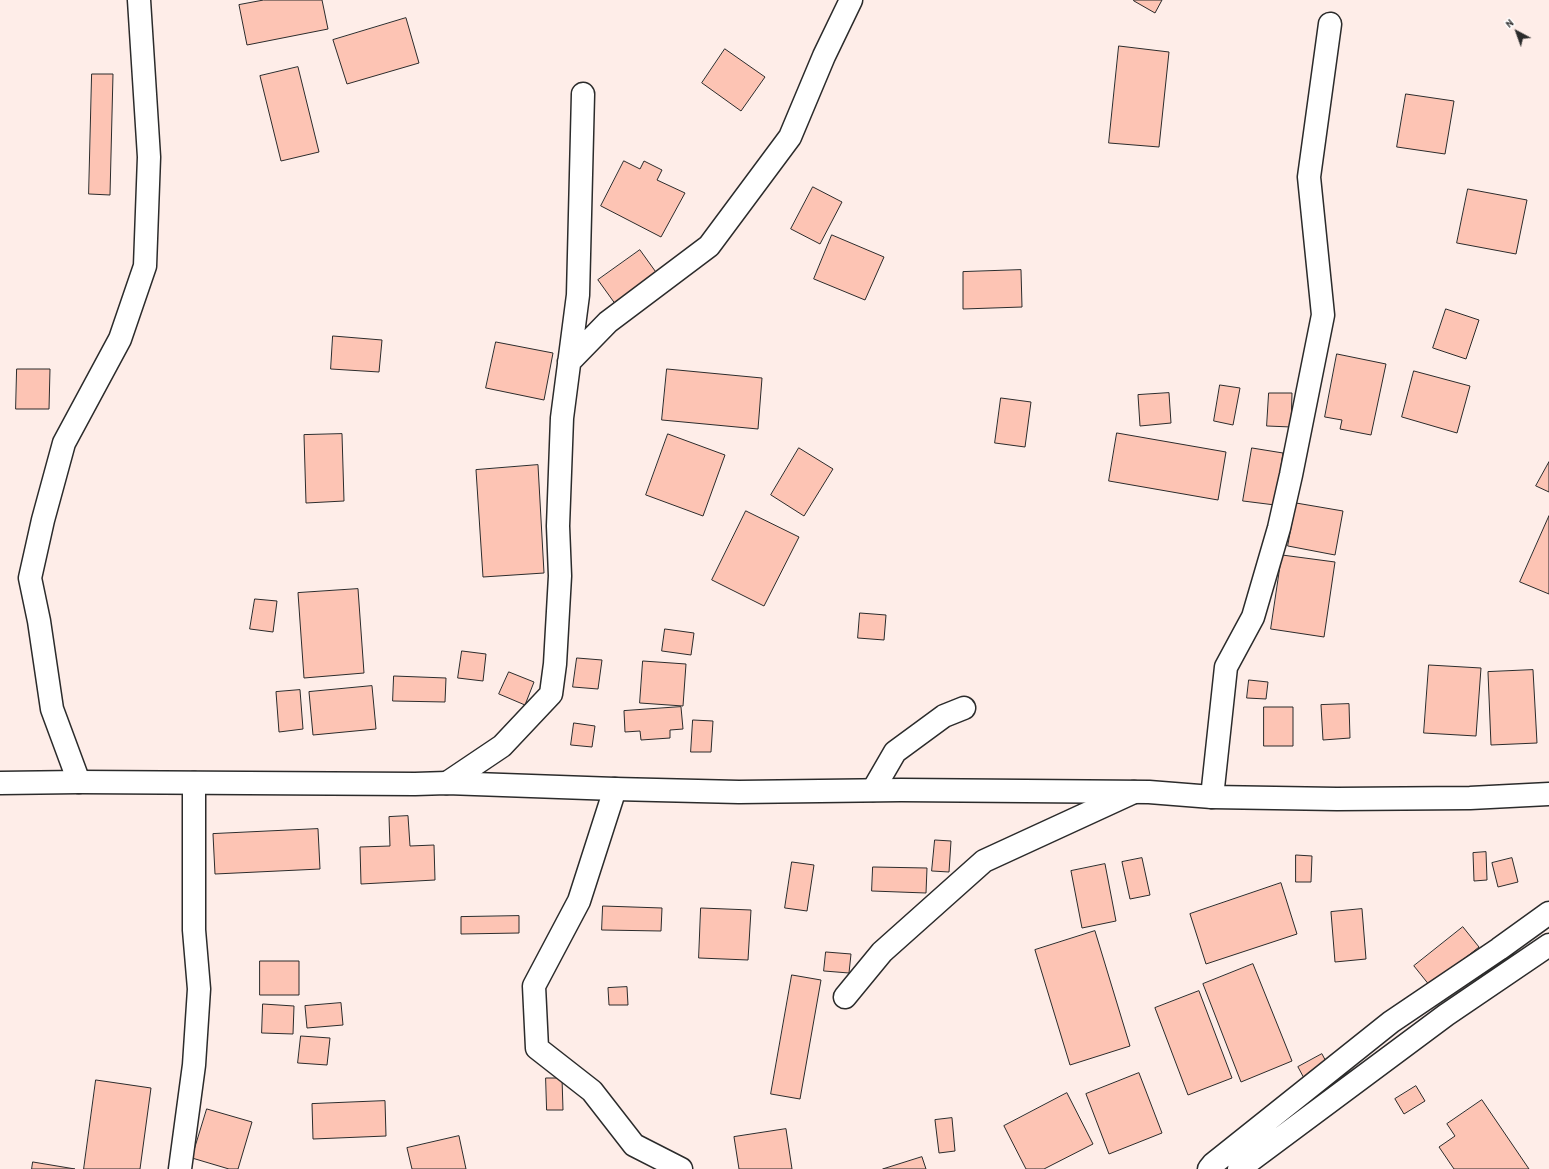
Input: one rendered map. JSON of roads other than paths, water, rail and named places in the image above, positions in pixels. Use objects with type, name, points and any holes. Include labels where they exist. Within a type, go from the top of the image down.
[{"type":"street","points":[[79,782],[52,709],[39,621],[30,578],[43,520],[64,443],[120,339],[145,266],[149,157],[139,0]]},
{"type":"street","points":[[569,362],[608,322],[709,246],[790,137],[824,56],[851,0]]},
{"type":"street","points":[[1212,797],[1226,667],[1253,617],[1279,528],[1292,475],[1322,315],[1309,177],[1330,24]]},
{"type":"street","points":[[446,783],[502,746],[551,694],[560,576],[558,526],[562,418],[578,295],[584,94]]},
{"type":"street","points":[[873,790],[894,752],[944,716],[964,708]]},
{"type":"street","points":[[0,783],[446,783],[739,792],[873,790],[1134,792],[1212,797],[1337,800],[1470,798],[1549,794]]},
{"type":"street","points":[[180,1169],[194,1065],[199,989],[194,930],[194,783]]},
{"type":"street","points":[[615,789],[579,901],[534,986],[537,1048],[592,1091],[634,1145],[681,1169]]},
{"type":"street","points":[[845,997],[882,952],[984,861],[1134,792]]},
{"type":"street","points":[[1209,1169],[1213,1164],[1391,1022],[1499,949],[1549,913]]},
{"type":"street","points":[[1239,1169],[1446,1015],[1549,945]]}]
